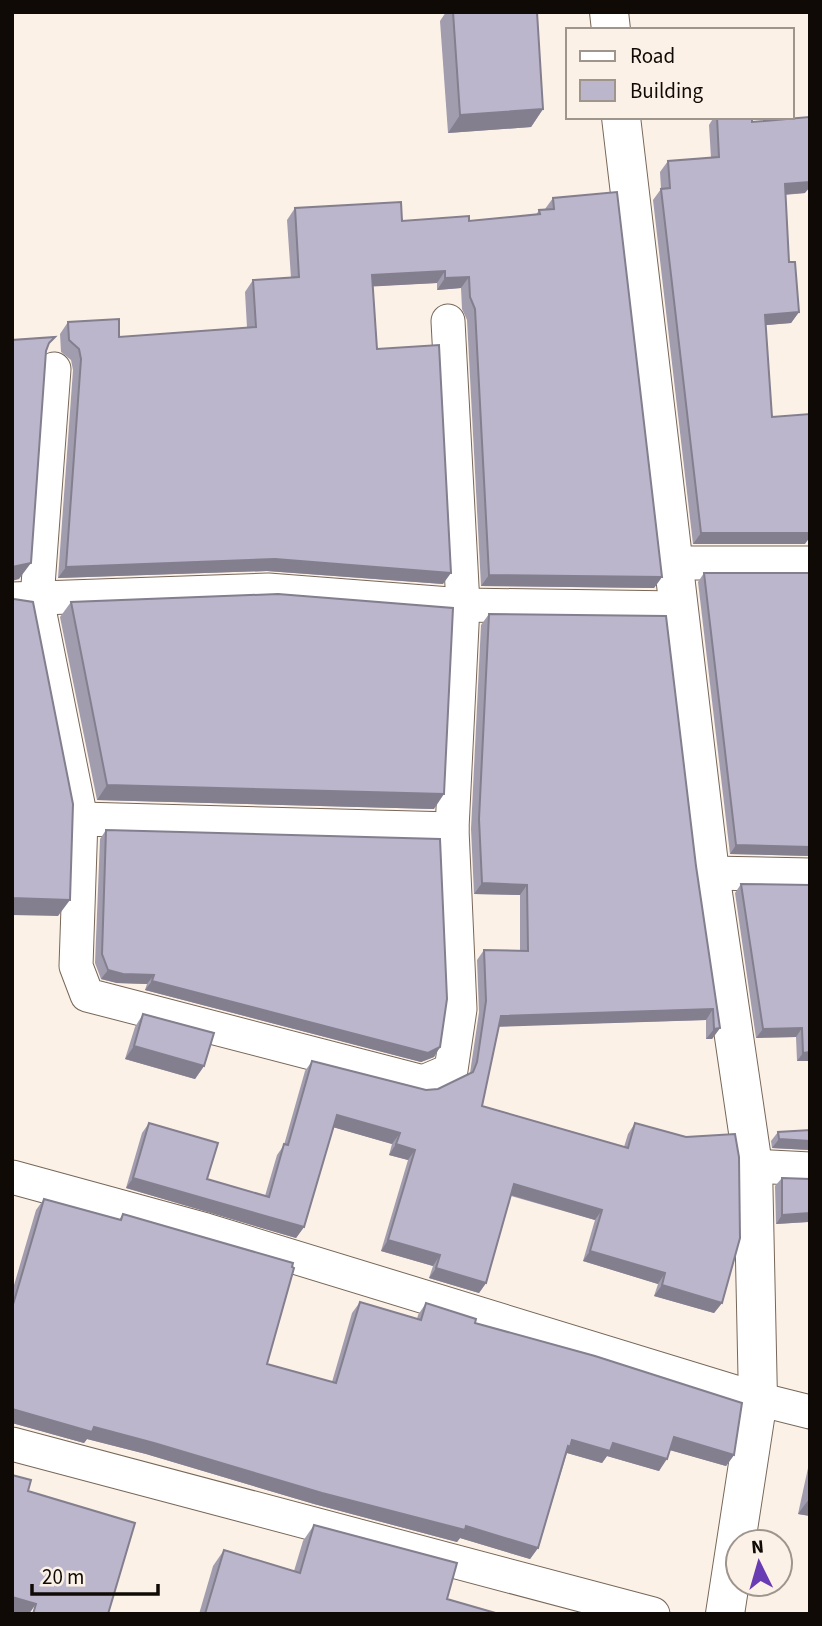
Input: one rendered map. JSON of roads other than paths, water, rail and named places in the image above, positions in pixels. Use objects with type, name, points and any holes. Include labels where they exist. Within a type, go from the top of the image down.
[{"type":"street","points":[[621,119],[710,873],[753,1166],[758,1399],[725,1614]]},
{"type":"street","points":[[54,369],[25,599],[81,819],[76,966],[87,995],[423,1082],[451,1070],[460,1009],[452,829],[463,605],[448,321]]},
{"type":"street","points":[[673,564],[810,563]]},
{"type":"street","points":[[25,599],[268,590],[463,605],[679,608]]},
{"type":"street","points":[[81,819],[452,829]]},
{"type":"street","points":[[710,873],[810,875]]},
{"type":"street","points":[[753,1166],[810,1169]]},
{"type":"street","points":[[12,1177],[206,1230],[758,1399],[810,1412]]},
{"type":"street","points":[[12,1444],[653,1614]]}]
